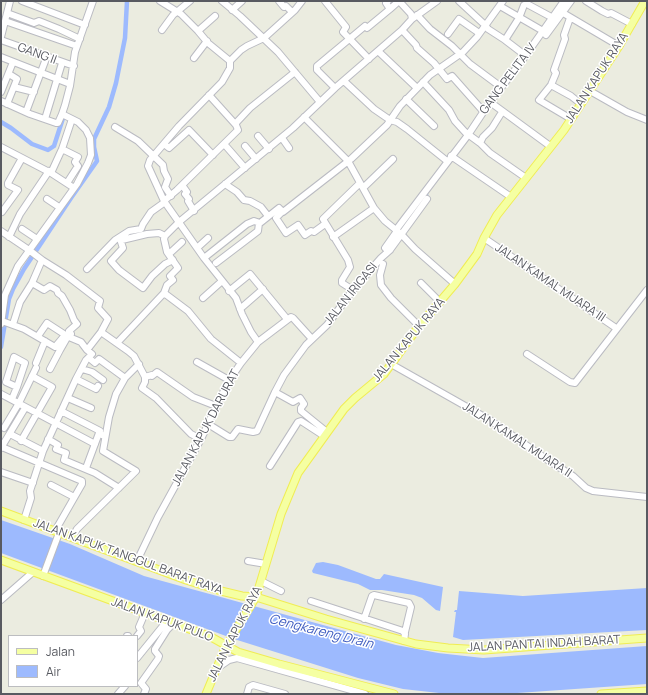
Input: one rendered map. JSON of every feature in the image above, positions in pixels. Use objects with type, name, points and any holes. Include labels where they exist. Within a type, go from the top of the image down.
[{"type":"main road","name":"JALAN KAPUK RAYA","points":[[206,694],[227,644],[256,597],[279,520],[298,473],[348,404],[384,374],[419,326],[455,284],[477,254],[497,215],[590,92],[645,1]]},
{"type":"main road","name":"JALAN KAPUK TANGGUL BARAT RAYA","points":[[1,511],[57,534],[137,561],[186,580],[221,591],[242,596],[256,597]]},
{"type":"main road","name":"JALAN KAPUK PULO","points":[[1,560],[32,572],[44,574],[211,637],[227,644],[238,652],[394,694]]},
{"type":"main road","name":"JALAN PANTAI INDAH BARAT","points":[[256,597],[404,642],[444,648],[484,650],[647,638]]},
{"type":"main road","points":[[601,694],[643,691]]},
{"type":"street","points":[[1,37],[3,20],[7,13],[10,1]]},
{"type":"street","points":[[22,1],[85,25]]},
{"type":"street","points":[[9,237],[20,214],[50,172],[62,149],[66,116],[65,105],[77,46],[93,1]]},
{"type":"street","points":[[160,1],[177,12],[230,61],[231,65],[226,77],[218,87],[208,95],[179,126],[150,160],[148,166],[165,202],[204,258],[236,298],[251,332],[258,342]]},
{"type":"street","points":[[162,30],[177,12],[190,1]]},
{"type":"street","points":[[222,1],[264,38],[289,64],[320,102]]},
{"type":"street","points":[[232,10],[242,1]]},
{"type":"street","points":[[278,1],[292,12]]},
{"type":"street","points":[[230,61],[241,50],[264,38],[302,1]]},
{"type":"street","points":[[388,1],[386,3],[390,9]]},
{"type":"street","points":[[335,88],[317,70],[316,67],[365,26],[367,28],[399,1],[414,17],[448,42],[470,64],[501,87]]},
{"type":"street","points":[[117,343],[164,293],[167,285],[173,280],[170,276],[178,268],[164,243],[165,236],[179,222],[282,138],[335,88],[402,30],[414,17],[437,1]]},
{"type":"street","points":[[459,1],[488,29],[526,56]]},
{"type":"street","name":"GANG PELITA IV","points":[[398,232],[447,161],[453,157],[469,135],[483,111],[491,103],[501,87],[544,33],[553,18],[560,11],[564,1]]},
{"type":"street","points":[[393,159],[361,186],[314,232],[311,231],[305,235],[298,225],[286,233],[276,218],[348,161],[387,125],[406,99],[430,75],[461,54],[479,33],[501,3],[519,18],[544,33],[560,11],[571,1]]},
{"type":"street","points":[[586,1],[608,14],[611,13],[632,24]]},
{"type":"street","points":[[328,2],[346,27],[343,31],[369,59]]},
{"type":"street","points":[[505,40],[519,18],[524,5],[527,4],[553,18]]},
{"type":"street","points":[[560,11],[619,46]]},
{"type":"street","points":[[7,13],[34,23],[39,21],[80,39]]},
{"type":"street","points":[[198,31],[215,16]]},
{"type":"street","points":[[570,18],[564,35],[565,40],[554,70],[556,74],[552,85],[539,100],[571,119]]},
{"type":"street","points":[[448,34],[459,19],[479,33]]},
{"type":"street","points":[[3,20],[77,46]]},
{"type":"street","points":[[402,30],[447,79],[452,76],[483,111]]},
{"type":"street","name":"GANG II","points":[[1,40],[47,56],[62,63],[74,66]]},
{"type":"street","points":[[194,58],[207,41]]},
{"type":"street","points":[[378,51],[417,88]]},
{"type":"street","points":[[26,112],[47,56]]},
{"type":"street","points":[[1,57],[70,84]]},
{"type":"street","points":[[1,92],[12,62]]},
{"type":"street","points":[[44,120],[62,63]]},
{"type":"street","points":[[235,124],[250,108],[295,72]]},
{"type":"street","points":[[8,74],[17,79],[14,87],[4,102],[44,120],[57,123],[66,116]]},
{"type":"street","points":[[344,81],[374,109],[407,129],[447,161]]},
{"type":"street","points":[[423,82],[448,110],[455,121],[469,135],[490,153],[526,178]]},
{"type":"street","points":[[552,85],[571,96],[581,104]]},
{"type":"street","points":[[14,87],[34,92]]},
{"type":"street","points":[[590,92],[627,112],[647,120]]},
{"type":"street","points":[[87,270],[115,240],[128,231],[141,230],[151,212],[165,202],[237,132],[238,129],[235,124],[208,95]]},
{"type":"street","points":[[406,99],[434,126]]},
{"type":"street","points":[[491,103],[550,146]]},
{"type":"street","points":[[480,143],[502,112]]},
{"type":"street","points":[[6,323],[5,295],[18,266],[74,188],[91,155],[90,138],[86,130],[78,122],[66,116]]},
{"type":"street","points":[[304,117],[348,161],[374,208],[385,221],[455,284]]},
{"type":"street","points":[[116,127],[138,141],[164,166],[164,171],[168,179],[165,187],[171,196]]},
{"type":"street","points":[[164,144],[169,148],[189,130],[213,155]]},
{"type":"street","points":[[258,136],[269,149]]},
{"type":"street","points":[[282,138],[289,148]]},
{"type":"street","points":[[225,145],[244,168]]},
{"type":"street","points":[[245,146],[256,159]]},
{"type":"street","points":[[1,147],[50,172],[74,188]]},
{"type":"street","points":[[62,149],[78,156],[76,162],[78,166],[68,183]]},
{"type":"street","points":[[10,159],[13,153]]},
{"type":"street","points":[[453,157],[511,197]]},
{"type":"street","points":[[2,212],[18,190],[8,185],[8,183],[22,158]]},
{"type":"street","points":[[76,162],[86,167]]},
{"type":"street","points":[[225,184],[234,192],[237,192],[244,200],[250,201],[261,207],[268,216]]},
{"type":"street","points":[[182,185],[187,192],[185,194],[188,202],[194,211]]},
{"type":"street","points":[[47,199],[60,206]]},
{"type":"street","name":"JALAN IRIGASI","points":[[208,424],[229,437],[232,437],[238,429],[253,432],[257,431],[284,375],[312,339],[327,325],[353,290],[390,250],[385,248],[427,199]]},
{"type":"street","points":[[204,258],[247,224],[254,221],[258,223],[279,208],[282,212]]},
{"type":"street","points":[[333,237],[374,208]]},
{"type":"street","points":[[324,221],[348,260],[350,266],[342,280],[342,283],[353,290]]},
{"type":"street","points":[[216,263],[258,231],[258,223]]},
{"type":"street","points":[[22,230],[37,239]]},
{"type":"street","points":[[1,231],[40,259],[66,275],[100,301],[98,308],[108,319],[101,332],[87,350]]},
{"type":"street","points":[[165,236],[157,233],[138,235],[122,240],[121,242],[123,248],[111,262],[143,288],[152,276],[165,264],[173,260]]},
{"type":"street","points":[[197,248],[208,238]]},
{"type":"street","name":"JALAN KAMAL MUARA III","points":[[484,238],[616,328]]},
{"type":"street","points":[[169,254],[182,242]]},
{"type":"street","points":[[6,323],[32,283],[40,259]]},
{"type":"street","points":[[383,264],[380,275],[381,286],[419,326]]},
{"type":"street","points":[[230,291],[250,274],[287,319],[291,317],[293,318],[312,339]]},
{"type":"street","points":[[203,298],[222,281]]},
{"type":"street","points":[[6,323],[38,336],[45,342],[55,347],[71,334],[69,331],[77,324],[62,296],[57,290],[50,286],[44,290],[32,283]]},
{"type":"street","points":[[421,284],[440,302]]},
{"type":"street","points":[[240,309],[263,289]]},
{"type":"street","points":[[527,354],[570,382],[575,382],[647,290]]},
{"type":"street","points":[[164,293],[188,311],[211,339],[241,363]]},
{"type":"street","name":"JALAN KAPUK DARURAT","points":[[137,561],[158,518],[201,440],[229,380],[258,342],[287,319]]},
{"type":"street","points":[[24,520],[32,498],[30,492],[42,451],[76,379],[92,354],[81,342],[67,336],[46,323],[38,336]]},
{"type":"street","points":[[101,332],[128,350],[139,364],[145,377],[145,382],[142,388],[156,398],[191,434],[201,440]]},
{"type":"street","points":[[50,369],[67,336]]},
{"type":"street","points":[[4,428],[19,403],[32,376],[45,342]]},
{"type":"street","points":[[12,399],[17,387],[25,363],[14,357],[6,383],[17,387]]},
{"type":"street","points":[[89,358],[95,363],[99,359],[125,378]]},
{"type":"street","points":[[197,362],[229,380]]},
{"type":"street","points":[[72,538],[77,529],[136,471],[103,451],[109,417],[116,394],[125,378],[139,364]]},
{"type":"street","name":"JALAN KAMAL MUARA II","points":[[391,364],[490,420],[573,476],[586,488],[593,491],[647,497]]},
{"type":"street","points":[[82,369],[92,372],[103,380]]},
{"type":"street","points":[[145,377],[152,376],[157,372],[193,397],[216,406]]},
{"type":"street","points":[[21,441],[52,387],[32,376]]},
{"type":"street","points":[[76,379],[96,389],[98,386]]},
{"type":"street","points":[[275,392],[293,402],[300,398],[304,404],[301,411],[326,434]]},
{"type":"street","points":[[1,394],[36,414],[95,444]]},
{"type":"street","points":[[68,398],[91,408]]},
{"type":"street","points":[[25,408],[1,448],[82,481],[82,484],[57,534],[44,574]]},
{"type":"street","points":[[61,411],[100,431],[86,468]]},
{"type":"street","points":[[270,466],[298,422],[301,421],[326,434]]},
{"type":"street","points":[[10,434],[42,451]]},
{"type":"street","points":[[99,434],[106,437]]},
{"type":"street","points":[[48,439],[58,445],[56,449],[66,453],[64,460],[86,468],[120,488]]},
{"type":"street","points":[[1,472],[33,483]]},
{"type":"street","points":[[51,485],[74,498]]},
{"type":"street","points":[[248,561],[266,564]]},
{"type":"street","points":[[1,600],[32,572]]},
{"type":"street","points":[[261,581],[281,591]]},
{"type":"street","points":[[364,619],[372,596],[374,595],[409,603],[411,606],[404,642]]},
{"type":"street","points":[[311,601],[405,632]]},
{"type":"street","points":[[138,635],[141,631],[139,627],[145,613]]},
{"type":"street","points":[[138,657],[170,622]]},
{"type":"street","points":[[144,694],[146,689],[141,682],[158,659],[159,656],[155,649],[167,630],[170,622]]},
{"type":"street","points":[[216,668],[229,660],[237,658],[365,694]]},
{"type":"street","points":[[246,694],[252,685],[273,692],[285,694]]},
{"type":"water","name":"Cengkareng Drain","points":[[1,520],[70,544],[144,576],[396,645],[438,653],[483,658],[647,646],[647,684],[503,694],[448,694],[403,689],[358,678],[234,639],[1,553]]},
{"type":"water","points":[[323,562],[338,565],[376,579],[380,579],[384,574],[443,587],[440,611],[436,610],[422,598],[414,595],[382,590],[370,590],[358,584],[313,573],[312,571],[316,563]]},
{"type":"water","points":[[647,588],[647,630],[463,640],[453,637],[456,612],[454,612],[457,610],[459,591],[523,596]]},
{"type":"waterway","points":[[1,347],[9,299],[13,289],[24,269],[97,161],[94,139],[109,107],[116,83],[125,38],[127,1]]},
{"type":"waterway","points":[[1,122],[32,144],[48,150],[54,146],[64,115]]},
{"type":"waterway","points":[[417,208],[426,195]]}]
